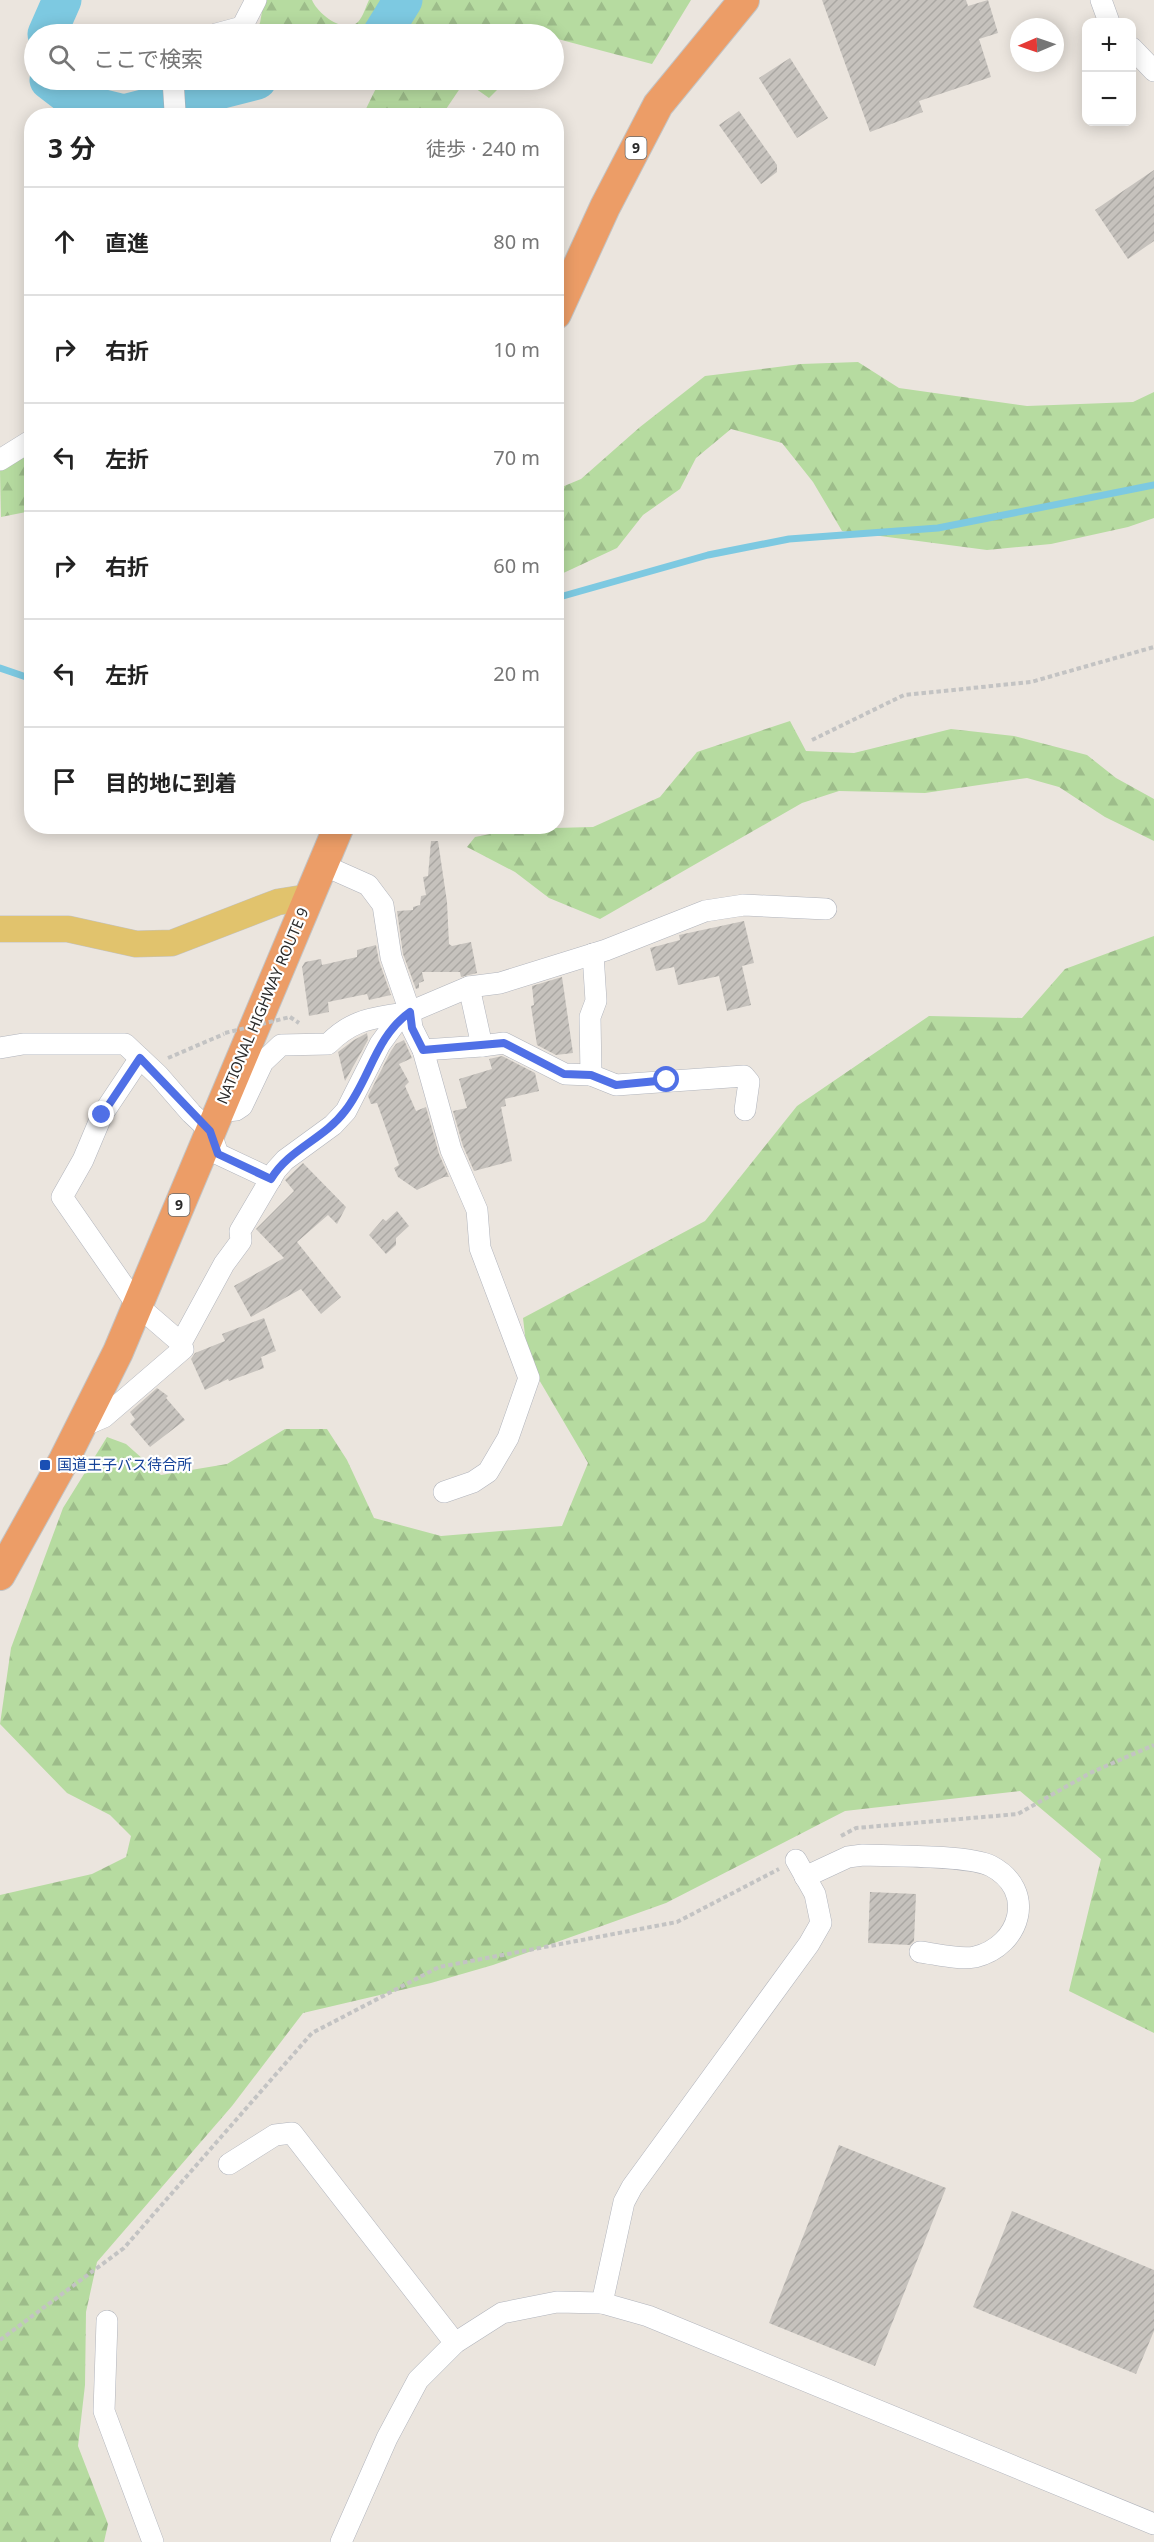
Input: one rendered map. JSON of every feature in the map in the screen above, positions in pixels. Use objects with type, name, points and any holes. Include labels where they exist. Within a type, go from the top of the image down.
[{"type":"highway","name":"9","points":[[564,297],[605,207],[658,105],[744,0]]},
{"type":"highway","name":"NATIONAL HIGHWAY ROUTE 9","points":[[0,1575],[81,1427],[118,1352],[336,834]]},
{"type":"main road","points":[[0,929],[68,929],[136,944],[163,944],[182,940],[278,902],[309,897]]},
{"type":"street","points":[[244,24],[256,0]]},
{"type":"street","points":[[1101,0],[1108,18]]},
{"type":"street","points":[[1136,53],[1154,71]]},
{"type":"street","points":[[174,90],[175,108]]},
{"type":"street","points":[[0,460],[24,445]]},
{"type":"street","points":[[323,865],[368,885],[383,905],[391,957],[410,1012],[412,1028],[423,1050],[445,1130],[477,1210],[480,1248],[529,1378],[508,1438],[488,1472],[473,1482],[444,1492]]},
{"type":"street","points":[[214,1121],[242,1106],[263,1062],[282,1045],[328,1044],[344,1028],[359,1021],[410,1012],[470,987],[500,983],[593,954],[705,911],[744,905],[826,909]]},
{"type":"street","points":[[591,1075],[590,1017],[596,1000],[593,954]]},
{"type":"street","points":[[470,987],[482,1046]]},
{"type":"street","points":[[81,1427],[104,1417],[189,1345],[224,1264],[242,1241],[240,1231],[271,1179],[285,1160],[333,1125],[346,1111],[380,1044],[396,1022],[410,1012]]},
{"type":"street","points":[[423,1050],[504,1043],[564,1074],[591,1075],[616,1085],[744,1076],[749,1082],[746,1110]]},
{"type":"street","points":[[0,1048],[22,1044],[124,1044],[150,1060],[214,1121],[218,1154],[271,1179]]},
{"type":"street","points":[[150,1060],[102,1115],[83,1160],[62,1197],[137,1305],[189,1345]]},
{"type":"street","points":[[602,2303],[624,2202],[632,2187],[809,1944],[821,1923],[815,1894],[800,1868],[863,1854],[970,1861],[990,1866],[1008,1880],[1017,1896],[1019,1916],[1010,1936],[991,1952],[972,1958],[920,1952]]},
{"type":"street","points":[[229,2164],[275,2134],[292,2133],[455,2343]]},
{"type":"street","points":[[341,2542],[387,2438],[418,2380],[455,2343],[502,2313],[557,2302],[602,2303],[648,2316],[1154,2524]]},
{"type":"street","points":[[107,2321],[104,2411],[153,2542]]},
{"type":"path","points":[[812,740],[904,695],[1031,682],[1154,646]]},
{"type":"path","points":[[150,1060],[225,1033],[290,1017]]},
{"type":"path","points":[[836,1839],[856,1828],[1018,1814],[1090,1773],[1154,1745]]},
{"type":"path","points":[[0,2340],[124,2248],[312,2033],[439,1967],[677,1922],[800,1868]]},
{"type":"green space","points":[[264,0],[312,0],[319,11],[339,24],[259,24]]},
{"type":"green space","points":[[369,0],[691,0],[652,64],[564,41],[564,24],[354,24],[363,14]]},
{"type":"green space","points":[[375,90],[459,90],[447,108],[366,108]]},
{"type":"green space","points":[[478,90],[497,90],[489,98]]},
{"type":"green space","points":[[858,362],[899,388],[1027,406],[1133,402],[1154,392],[1154,518],[1128,527],[1051,544],[987,550],[842,531],[813,482],[782,443],[731,429],[696,458],[680,489],[643,515],[617,548],[564,573],[564,486],[581,479],[640,427],[705,376],[801,364]]},
{"type":"green space","points":[[24,455],[24,512],[1,517],[0,470]]},
{"type":"green space","points":[[790,721],[806,751],[854,753],[951,729],[1014,736],[1087,755],[1116,778],[1154,799],[1154,841],[1105,817],[1059,787],[1027,778],[925,793],[839,791],[802,803],[600,919],[549,898],[515,872],[467,847],[475,837],[490,834],[564,834],[564,828],[593,827],[660,797],[697,752]]},
{"type":"green space","points":[[1154,936],[1154,2033],[1069,1991],[1101,1859],[1020,1791],[845,1811],[666,1903],[493,1965],[431,1983],[303,2013],[232,2106],[97,2262],[86,2312],[85,2385],[78,2446],[108,2524],[104,2542],[0,2542],[0,1895],[92,1874],[126,1857],[131,1836],[110,1815],[67,1793],[0,1724],[11,1648],[63,1508],[107,1437],[126,1444],[161,1475],[227,1464],[285,1429],[327,1429],[347,1460],[374,1518],[441,1536],[562,1526],[588,1463],[528,1361],[523,1318],[705,1221],[797,1106],[929,1016],[1022,1018],[1065,969]]},
{"type":"building","points":[[822,0],[966,0],[968,6],[988,0],[998,33],[979,39],[991,77],[919,101],[923,112],[870,132]]},
{"type":"building","points":[[790,58],[828,118],[797,138],[759,78]]},
{"type":"building","points":[[739,111],[777,165],[777,172],[761,184],[719,125]]},
{"type":"building","points":[[1154,170],[1154,241],[1128,259],[1095,210]]},
{"type":"building","points":[[431,841],[438,841],[447,902],[449,944],[452,946],[471,942],[477,973],[461,977],[460,972],[422,972],[424,981],[419,983],[419,988],[416,989],[403,954],[397,911],[413,910],[413,907],[420,905],[421,896],[426,895],[423,877],[428,876]]},
{"type":"building","points":[[744,921],[754,963],[742,966],[751,1005],[727,1011],[719,976],[678,985],[674,967],[656,971],[650,948],[680,940],[679,935]]},
{"type":"building","points":[[376,945],[391,995],[369,1000],[367,994],[328,1002],[329,1012],[309,1016],[302,967],[305,962],[321,959],[322,965],[357,957],[357,950]]},
{"type":"building","points":[[562,977],[573,1053],[556,1055],[537,1045],[531,1006],[534,1005],[532,986]]},
{"type":"building","points":[[367,1033],[368,1040],[345,1081],[338,1052]]},
{"type":"building","points":[[404,1040],[412,1058],[399,1064],[409,1082],[405,1086],[416,1111],[426,1107],[439,1154],[449,1177],[444,1177],[417,1190],[398,1177],[394,1168],[399,1165],[377,1103],[371,1104],[368,1096],[391,1051],[396,1044]]},
{"type":"building","points":[[502,1056],[535,1073],[539,1091],[505,1099],[506,1106],[501,1107],[512,1161],[474,1171],[463,1146],[453,1111],[467,1108],[459,1079],[492,1069],[489,1059]]},
{"type":"building","points":[[303,1163],[346,1207],[337,1224],[328,1215],[297,1242],[341,1297],[321,1314],[301,1289],[251,1317],[234,1286],[284,1258],[256,1229],[294,1191],[285,1180]]},
{"type":"building","points":[[397,1211],[409,1226],[396,1238],[396,1245],[386,1254],[369,1235],[383,1219],[386,1221]]},
{"type":"building","points":[[264,1318],[276,1351],[261,1357],[264,1368],[229,1381],[228,1379],[205,1390],[191,1359],[195,1353],[225,1341],[222,1334]]},
{"type":"building","points":[[157,1388],[168,1396],[166,1398],[185,1420],[150,1447],[130,1424],[135,1419],[130,1412]]},
{"type":"building","points":[[870,1892],[916,1894],[914,1941],[910,1945],[868,1943]]},
{"type":"building","points":[[839,2145],[946,2188],[875,2366],[769,2323]]},
{"type":"building","points":[[1012,2211],[1154,2270],[1154,2331],[1136,2374],[973,2307]]},
{"type":"waterway","points":[[51,24],[62,0]]},
{"type":"waterway","points":[[388,24],[403,0]]},
{"type":"waterway","points":[[62,90],[79,103],[99,108]]},
{"type":"waterway","points":[[147,108],[218,90]]},
{"type":"waterway","points":[[564,596],[708,555],[789,539],[938,528],[1154,485]]},
{"type":"waterway","points":[[0,668],[24,676]]},
{"type":"place","name":"国道王子バス待合所","points":[[45,1465]]},
{"type":"route","points":[[102,1115],[140,1058],[210,1131],[218,1154],[271,1179],[285,1160],[333,1125],[346,1111],[380,1044],[396,1022],[410,1012],[412,1028],[423,1050],[504,1043],[564,1074],[591,1075],[616,1085],[667,1080]]}]
